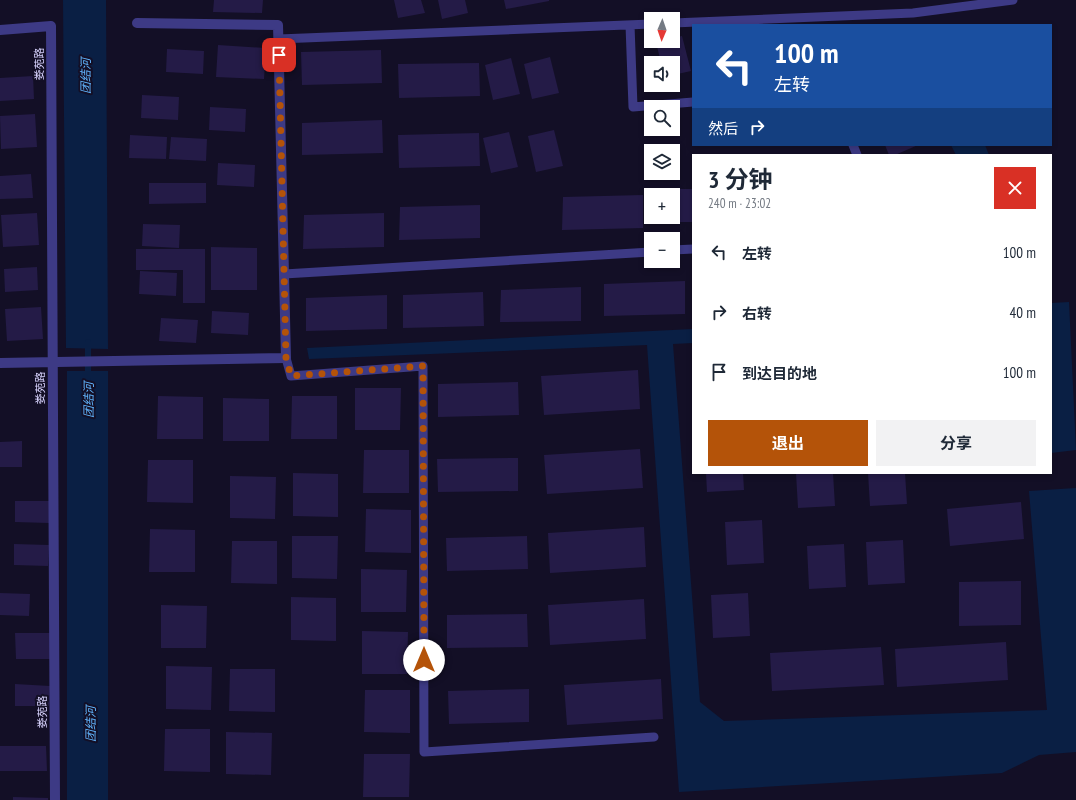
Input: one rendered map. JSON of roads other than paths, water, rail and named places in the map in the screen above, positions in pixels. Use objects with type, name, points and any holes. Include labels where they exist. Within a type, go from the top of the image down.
[{"type":"street","points":[[0,363],[286,358],[278,25],[137,23]]},
{"type":"street","name":"娄苑路","points":[[0,30],[51,26],[55,800]]},
{"type":"lane","points":[[680,23],[914,13],[1014,0]]},
{"type":"lane","points":[[279,39],[644,24]]},
{"type":"lane","points":[[630,25],[633,107],[692,102]]},
{"type":"lane","points":[[680,250],[692,249]]},
{"type":"lane","points":[[284,274],[644,252]]},
{"type":"lane","points":[[286,358],[291,376],[423,366],[424,752],[654,737]]},
{"type":"water","points":[[63,0],[106,0],[108,349],[66,348]]},
{"type":"water","points":[[952,146],[985,146],[989,154],[956,154]]},
{"type":"water","points":[[1069,302],[1076,450],[1052,453],[1052,303]]},
{"type":"water","points":[[692,329],[692,343],[673,344],[700,702],[724,721],[1047,710],[1029,491],[1076,488],[1076,752],[1039,755],[1002,773],[679,792],[647,345],[309,359],[307,348]]},
{"type":"water","points":[[67,371],[108,371],[108,800],[67,800]]},
{"type":"waterway","name":"团结河","points":[[88,342],[88,378]]}]
